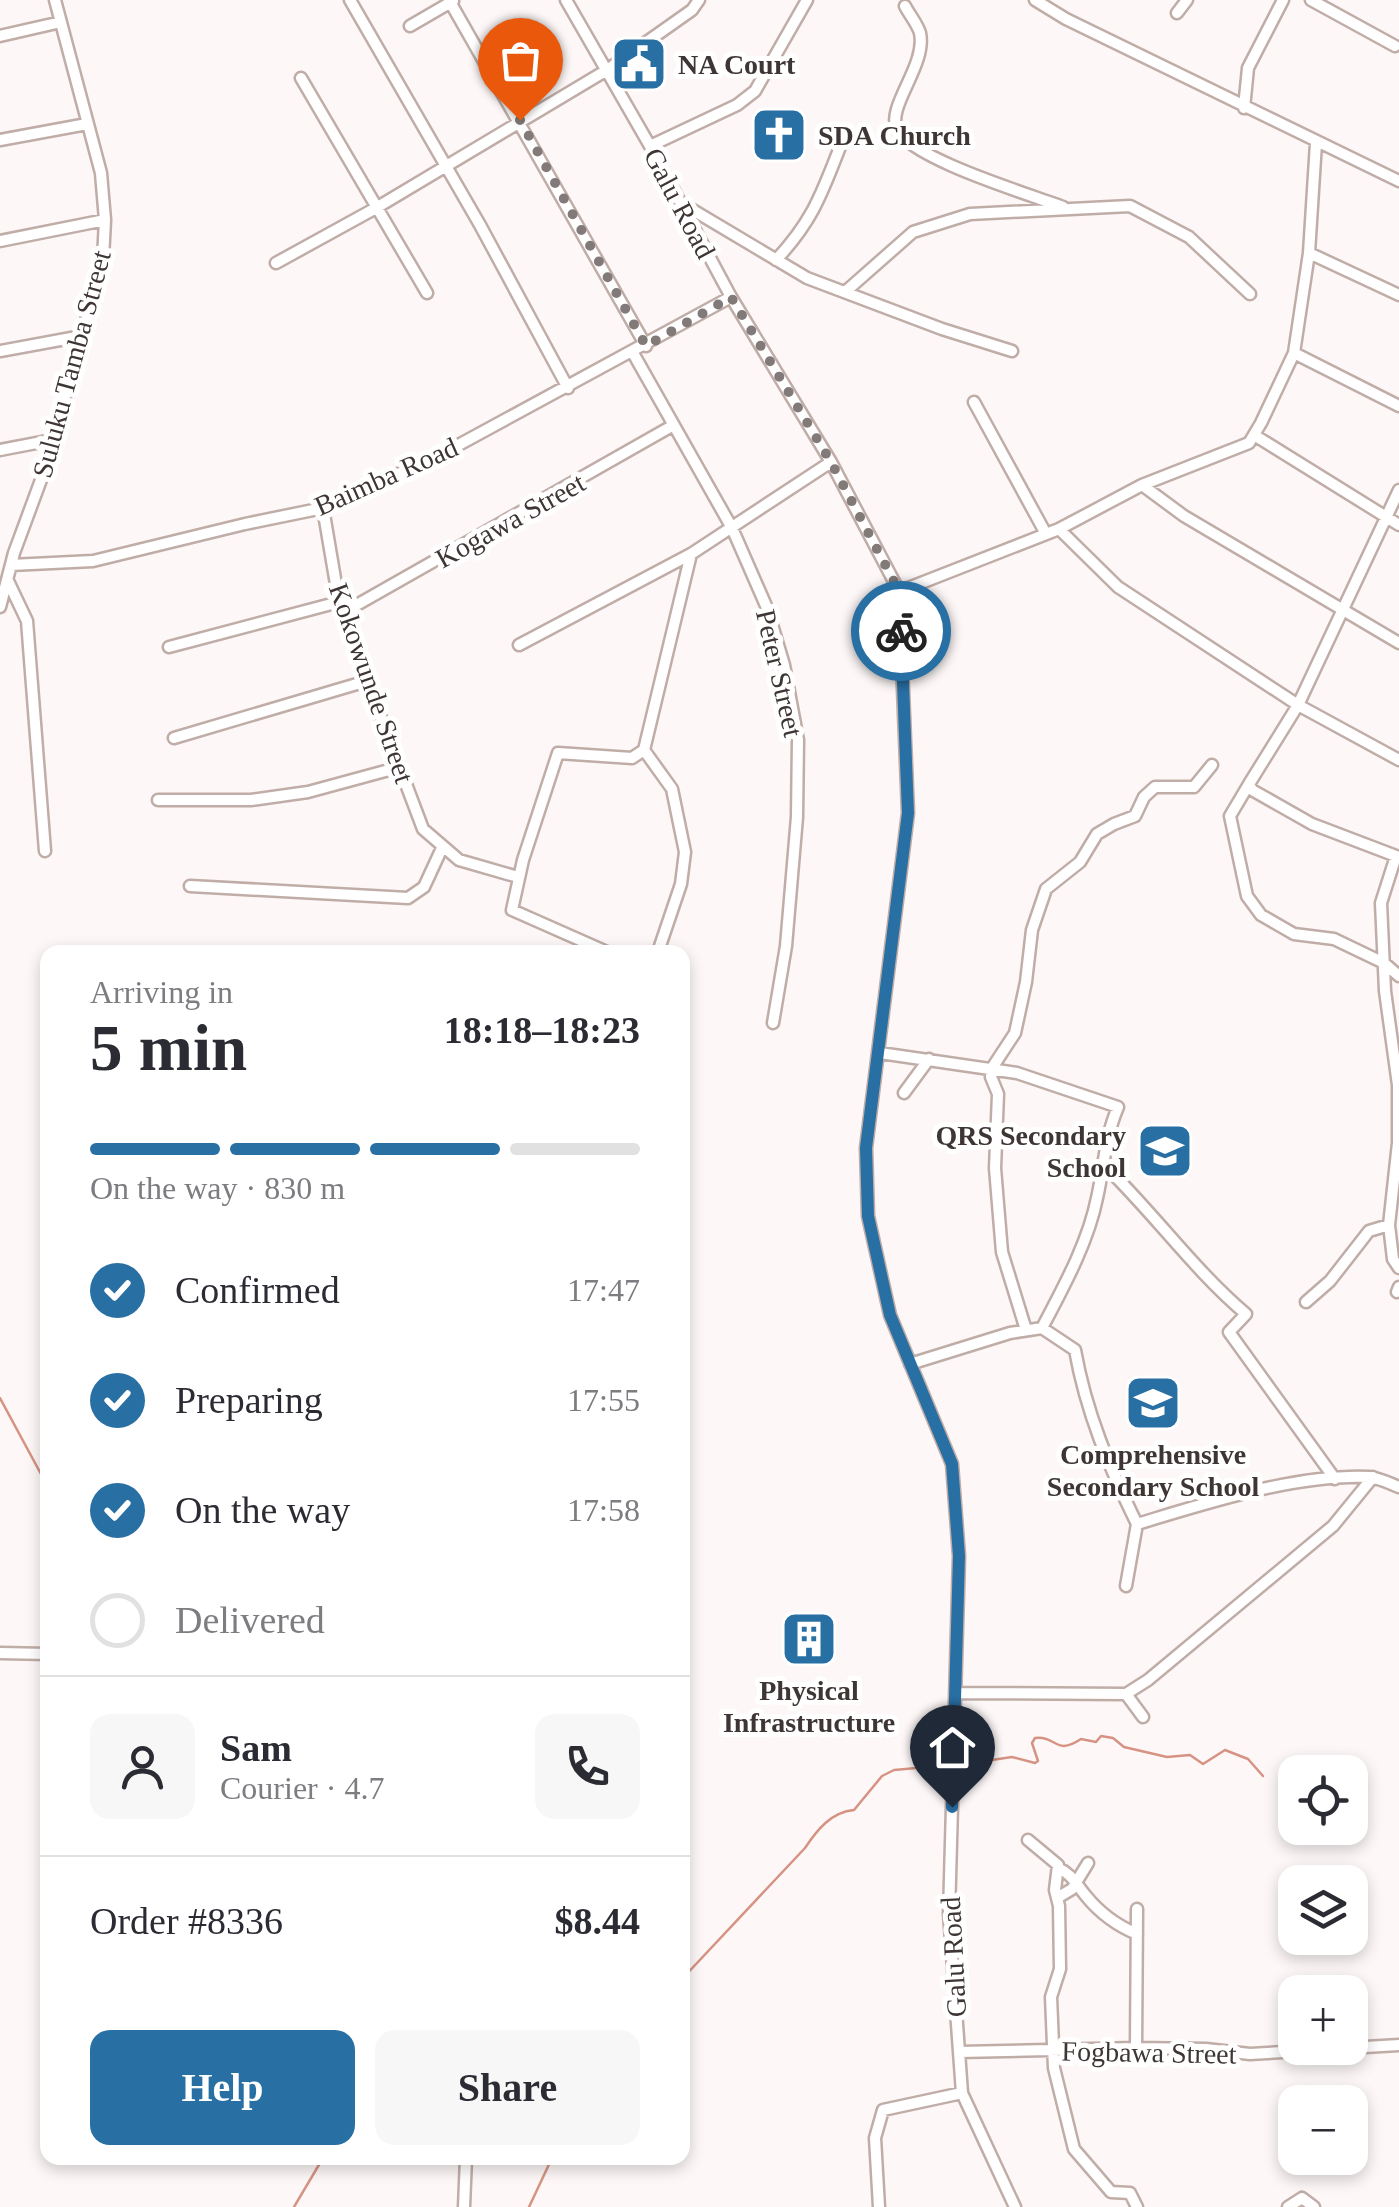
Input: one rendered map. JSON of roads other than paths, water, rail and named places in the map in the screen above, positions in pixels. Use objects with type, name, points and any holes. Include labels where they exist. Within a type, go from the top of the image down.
[{"type":"street","name":"Suluku Tamba Street","points":[[0,607],[8,561],[45,470],[103,259],[106,220],[100,173],[55,0]]},
{"type":"street","points":[[350,0],[480,225],[568,388]]},
{"type":"street","name":"Galu Road","points":[[566,0],[731,297],[831,462],[899,592],[908,813],[866,1148],[868,1216],[890,1315],[952,1464],[959,1556],[949,1914],[962,2093],[1010,2205]]},
{"type":"street","points":[[276,263],[607,70],[692,10],[698,0]]},
{"type":"street","points":[[650,146],[737,105],[755,91],[807,0]]},
{"type":"street","points":[[1035,0],[1066,19],[1399,182]]},
{"type":"street","points":[[1177,12],[1186,0]]},
{"type":"street","points":[[1244,108],[1248,68],[1282,0]]},
{"type":"street","points":[[1311,0],[1395,46]]},
{"type":"street","points":[[410,26],[451,1],[646,346]]},
{"type":"street","points":[[905,6],[920,34],[918,62],[896,107],[897,131],[930,157],[1067,209]]},
{"type":"street","points":[[0,36],[60,22]]},
{"type":"street","points":[[301,78],[428,293]]},
{"type":"street","points":[[0,140],[87,124]]},
{"type":"street","points":[[776,260],[802,232],[815,210],[844,137]]},
{"type":"street","points":[[899,592],[1059,529],[1142,485],[1249,443],[1294,352],[1308,253],[1316,143]]},
{"type":"street","points":[[680,202],[807,278],[942,329],[1012,350]]},
{"type":"street","points":[[845,292],[913,232],[970,214],[1130,206],[1189,237],[1250,294]]},
{"type":"street","points":[[0,241],[106,220]]},
{"type":"street","points":[[1308,253],[1399,295]]},
{"type":"street","name":"Baimba Road","points":[[8,561],[93,562],[323,508],[440,455],[731,297]]},
{"type":"street","points":[[0,351],[82,336]]},
{"type":"street","points":[[1294,352],[1399,406]]},
{"type":"street","name":"Peter Street","points":[[633,353],[732,528],[778,646],[798,740],[797,816],[773,1023]]},
{"type":"street","points":[[974,402],[1046,534]]},
{"type":"street","name":"Kogawa Street","points":[[169,646],[342,607],[672,426]]},
{"type":"street","points":[[1254,435],[1399,524]]},
{"type":"street","points":[[0,450],[52,440]]},
{"type":"street","points":[[519,644],[691,554],[831,462]]},
{"type":"street","points":[[1142,485],[1184,516],[1399,643]]},
{"type":"street","points":[[1399,490],[1298,705],[1230,816],[1247,896],[1261,915],[1294,934],[1334,939],[1384,963],[1399,976]]},
{"type":"street","name":"Kokowunde Street","points":[[323,508],[342,607],[423,829],[442,848]]},
{"type":"street","points":[[1059,529],[1118,588],[1298,705],[1399,760]]},
{"type":"street","points":[[591,945],[512,910],[518,876],[558,753],[632,758],[644,750],[691,554]]},
{"type":"street","points":[[7,580],[27,621],[45,851]]},
{"type":"street","points":[[174,738],[368,681]]},
{"type":"street","points":[[644,750],[672,789],[685,852],[682,884],[660,945]]},
{"type":"street","points":[[1026,1330],[1002,1252],[995,1168],[998,1094],[991,1077],[992,1068],[1014,1032],[1026,982],[1032,930],[1046,889],[1080,862],[1098,834],[1135,816],[1155,786],[1194,787],[1212,765]]},
{"type":"street","points":[[158,800],[251,800],[308,792],[400,767]]},
{"type":"street","points":[[1249,784],[1252,790],[1312,824],[1396,856],[1381,904],[1399,1085],[1390,1224],[1393,1260],[1399,1268]]},
{"type":"street","points":[[190,886],[408,898],[424,888],[442,848],[460,860],[518,876]]},
{"type":"street","points":[[880,1053],[1017,1073],[1118,1107],[1107,1134],[1097,1201],[1066,1282],[1042,1328]]},
{"type":"street","points":[[904,1093],[928,1059]]},
{"type":"street","points":[[1102,1164],[1132,1191],[1212,1285],[1246,1314],[1229,1332],[1336,1479]]},
{"type":"street","points":[[1306,1302],[1330,1281],[1370,1231],[1390,1224]]},
{"type":"street","points":[[910,1364],[1042,1328],[1075,1350],[1083,1395],[1137,1524],[1126,1586]]},
{"type":"street","points":[[1137,1524],[1238,1494],[1336,1479],[1373,1477],[1399,1487]]},
{"type":"street","points":[[955,1693],[1126,1694],[1319,1538],[1373,1477]]},
{"type":"street","points":[[0,1653],[40,1654]]},
{"type":"street","points":[[1126,1694],[1143,1717]]},
{"type":"street","points":[[1028,1840],[1058,1865],[1060,1969],[1051,1997],[1054,2068],[1074,2149],[1111,2192],[1130,2193],[1136,2207]]},
{"type":"street","points":[[1057,1898],[1076,1884],[1088,1863]]},
{"type":"street","points":[[1058,1868],[1070,1874],[1119,1927],[1137,1934]]},
{"type":"street","points":[[1136,2048],[1137,1909]]},
{"type":"street","name":"Fogbawa Street","points":[[959,2052],[1206,2048],[1250,2054],[1399,2045]]},
{"type":"street","points":[[879,2207],[876,2138],[883,2110],[962,2093]]},
{"type":"street","points":[[464,2207],[466,2165]]},
{"type":"street","points":[[1288,2207],[1302,2198],[1314,2207]]},
{"type":"waterway","points":[[0,1398],[40,1472]]},
{"type":"waterway","points":[[958,1765],[1012,1757],[1035,1763],[1035,1738],[1066,1746],[1081,1739],[1096,1742],[1101,1736],[1113,1738],[1124,1747],[1167,1757],[1190,1755],[1203,1764],[1225,1750],[1248,1759],[1263,1776]]},
{"type":"waterway","points":[[690,1970],[820,1829],[838,1814],[854,1810],[882,1776],[894,1770],[950,1765]]},
{"type":"waterway","points":[[294,2207],[319,2165]]},
{"type":"waterway","points":[[529,2207],[549,2165]]},
{"type":"place","name":"NA Court","points":[[639,64]]},
{"type":"place","name":"SDA Church","points":[[779,135]]},
{"type":"place","name":"QRS Secondary School","points":[[1165,1151]]},
{"type":"place","name":"Comprehensive Secondary School","points":[[1153,1403]]},
{"type":"place","name":"Physical Infrastructure","points":[[809,1639]]}]
